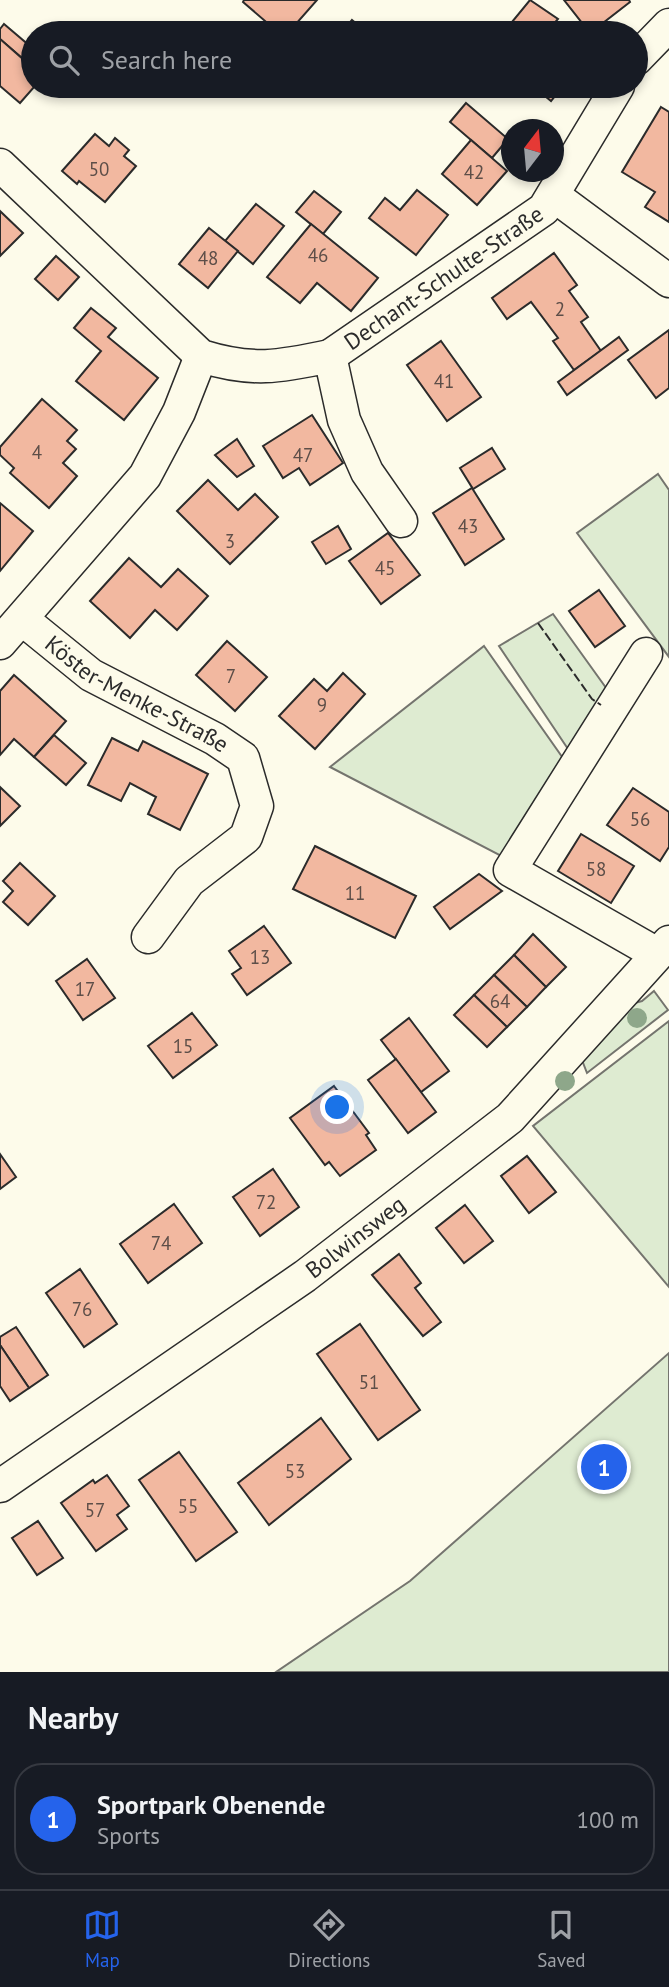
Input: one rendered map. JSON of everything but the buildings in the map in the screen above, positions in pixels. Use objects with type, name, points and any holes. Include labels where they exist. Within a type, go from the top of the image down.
[{"type":"street","points":[[648,47],[669,25]]},
{"type":"street","name":"Dechant-Schulte-Straße","points":[[0,165],[201,356],[234,366],[278,367],[330,356],[544,209],[611,98]]},
{"type":"street","points":[[553,195],[669,281]]},
{"type":"street","name":"Köster-Menke-Straße","points":[[0,643],[145,476],[179,412],[201,356]]},
{"type":"street","name":"Dechant-Schulte-Straße","points":[[330,356],[344,420],[367,472],[401,521]]},
{"type":"street","name":"Köster-Menke-Straße","points":[[22,619],[91,675],[215,739],[243,758],[257,806],[246,837],[189,881],[148,937]]},
{"type":"street","points":[[646,654],[510,870],[663,948]]},
{"type":"street","name":"Bolwinsweg","points":[[0,1486],[305,1276],[510,1118],[663,948]]},
{"type":"green space","points":[[658,474],[669,490],[669,657],[577,533]]},
{"type":"green space","points":[[553,614],[609,692],[570,752],[499,646]]},
{"type":"green space","points":[[484,646],[565,761],[507,859],[330,767]]},
{"type":"green space","points":[[654,991],[668,1010],[587,1073],[580,1055],[631,1004],[642,1001]]},
{"type":"green space","points":[[669,1021],[669,1287],[533,1126]]},
{"type":"green space","points":[[669,1353],[669,1672],[276,1672],[410,1581]]},
{"type":"fence","points":[[538,623],[592,699],[601,705]]},
{"type":"place","name":"Sportpark Obenende","points":[[604,1467]]}]
